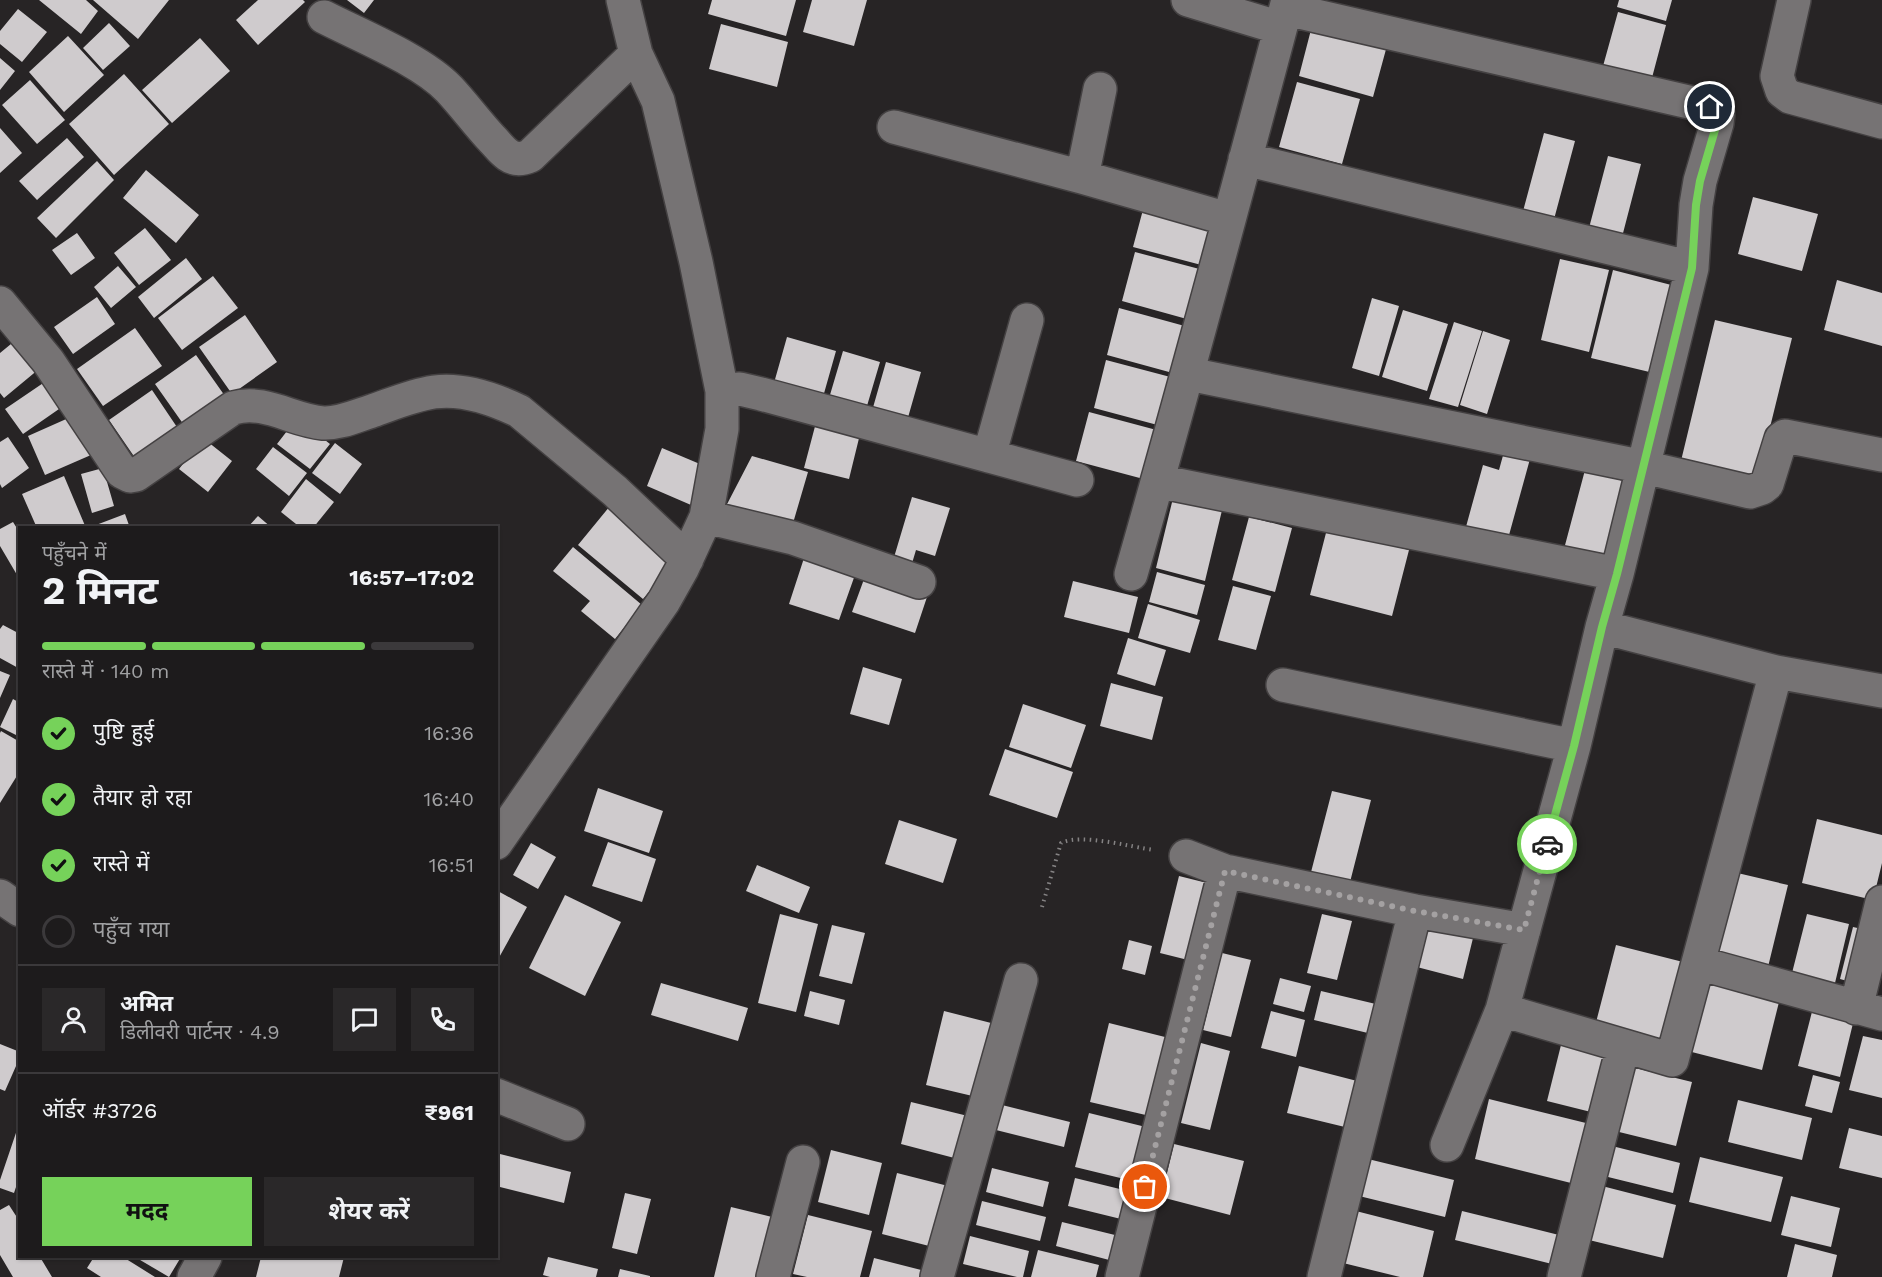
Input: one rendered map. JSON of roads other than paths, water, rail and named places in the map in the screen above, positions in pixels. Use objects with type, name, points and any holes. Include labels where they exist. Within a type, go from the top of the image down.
[{"type":"street","points":[[498,840],[664,601],[687,559],[706,517],[722,429],[722,391],[696,262],[658,101],[636,54],[623,0]]},
{"type":"street","points":[[1188,0],[1285,12],[1706,106],[1715,110],[1718,115],[1700,181],[1692,268],[1574,746],[1502,1010],[1447,1145]]},
{"type":"street","points":[[1794,0],[1777,76],[1778,86],[1790,97],[1882,122]]},
{"type":"street","points":[[1131,574],[1189,374],[1228,219],[1285,12]]},
{"type":"street","points":[[324,17],[435,76],[500,147],[509,156],[517,159],[530,156],[636,54]]},
{"type":"street","points":[[1082,177],[1100,89]]},
{"type":"street","points":[[894,127],[1228,219]]},
{"type":"street","points":[[1245,159],[1692,268]]},
{"type":"street","points":[[0,303],[48,361],[122,472],[130,476],[136,475],[233,408],[240,406],[269,408],[323,423],[340,422],[434,392],[452,391],[476,394],[519,411],[615,491],[687,559]]},
{"type":"street","points":[[989,456],[1027,320]]},
{"type":"street","points":[[1189,374],[1644,467],[1750,492],[1767,484],[1781,439],[1785,436],[1882,455]]},
{"type":"street","points":[[722,391],[740,389],[761,394],[1077,480]]},
{"type":"street","points":[[1158,481],[1617,574]]},
{"type":"street","points":[[706,517],[793,538],[919,582]]},
{"type":"street","points":[[1602,627],[1776,672],[1882,691]]},
{"type":"street","points":[[1502,1010],[1672,1060],[1776,672]]},
{"type":"street","points":[[1283,685],[1574,746]]},
{"type":"street","points":[[1186,856],[1225,871],[1415,911],[1524,930]]},
{"type":"street","points":[[1122,1277],[1225,871]]},
{"type":"street","points":[[0,896],[18,909]]},
{"type":"street","points":[[1698,963],[1869,1011],[1882,902]]},
{"type":"street","points":[[1324,1277],[1415,911]]},
{"type":"street","points":[[938,1277],[1021,980]]},
{"type":"street","points":[[1564,1277],[1623,1047]]},
{"type":"street","points":[[498,1096],[568,1124]]},
{"type":"street","points":[[773,1277],[803,1162]]},
{"type":"street","points":[[194,1277],[204,1258]]}]
